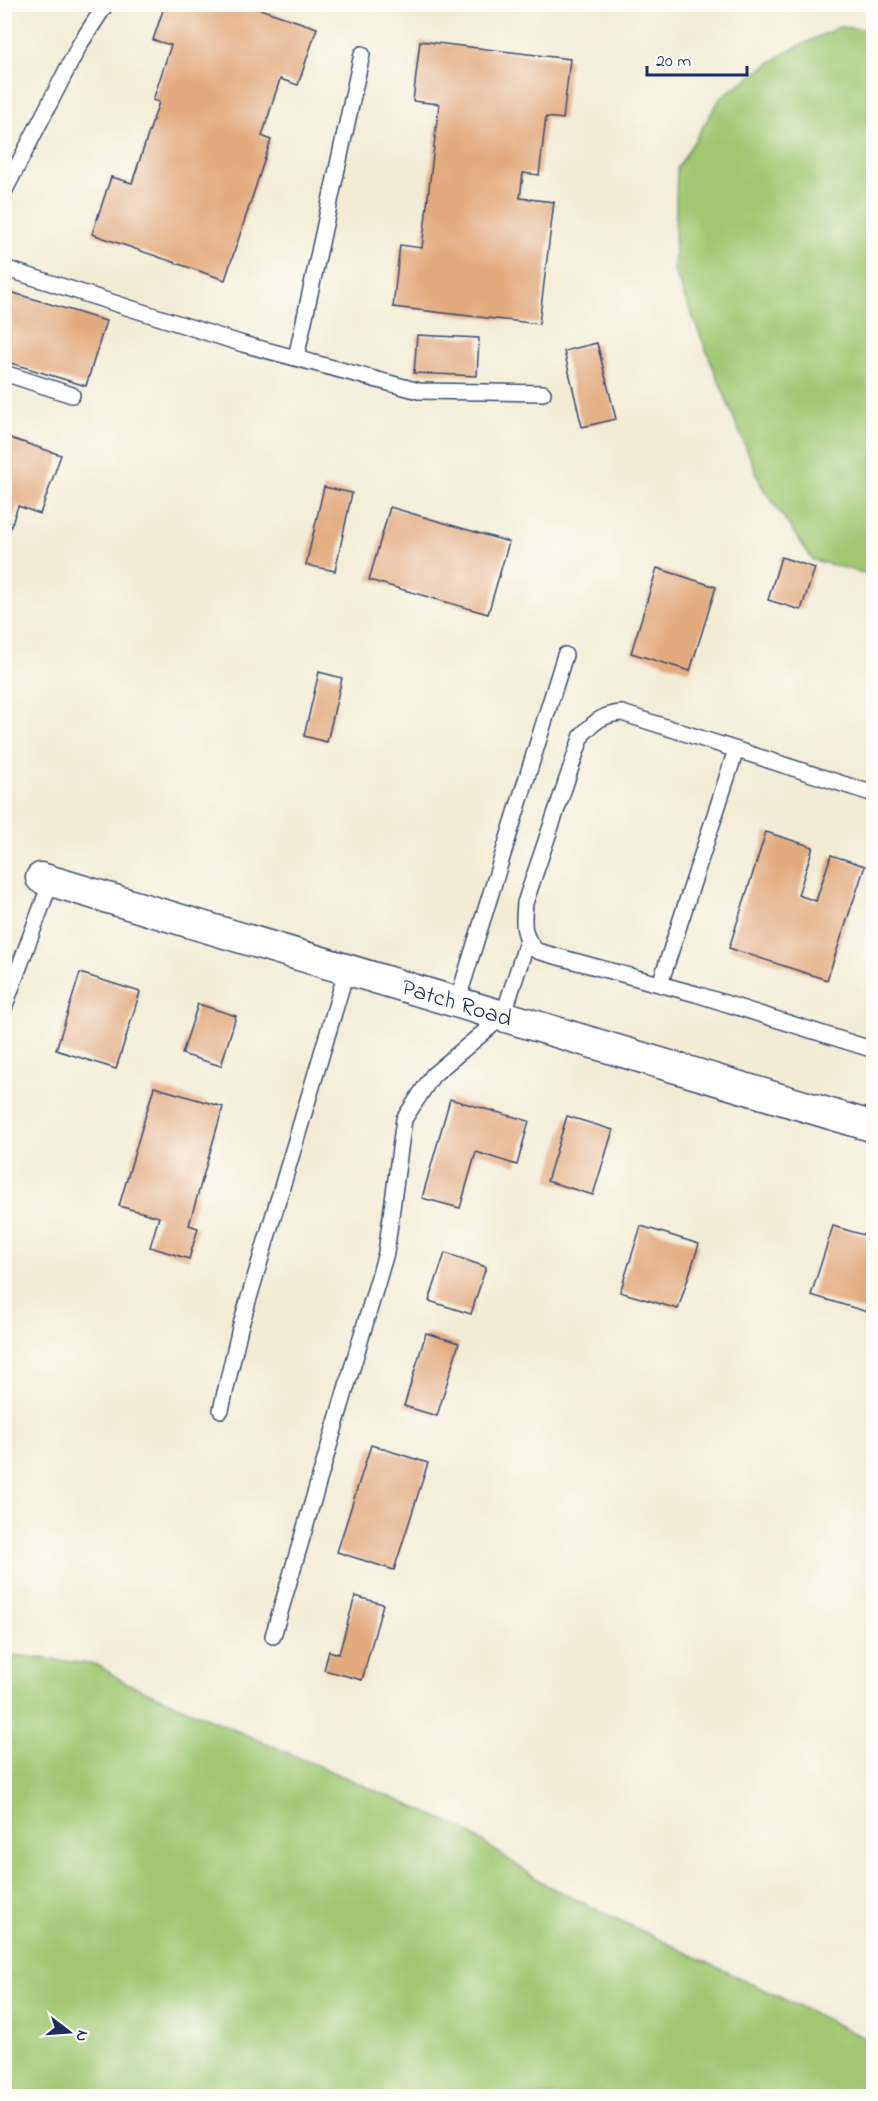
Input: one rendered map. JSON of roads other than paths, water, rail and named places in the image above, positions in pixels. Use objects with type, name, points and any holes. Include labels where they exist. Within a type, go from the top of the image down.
[{"type":"street","name":"Patch Road","points":[[46,880],[873,1127]]},
{"type":"lane","points":[[4,192],[80,44],[106,4]]},
{"type":"lane","points":[[296,358],[362,54]]},
{"type":"lane","points":[[4,268],[243,344],[419,391],[543,393]]},
{"type":"lane","points":[[4,372],[72,395]]},
{"type":"lane","points":[[457,1002],[565,655]]},
{"type":"lane","points":[[273,1636],[386,1253],[404,1119],[433,1075],[503,1016],[527,942],[523,924],[525,903],[582,735],[594,721],[608,714],[622,713],[873,794]]},
{"type":"lane","points":[[660,984],[736,750]]},
{"type":"lane","points":[[4,1008],[46,880]]},
{"type":"lane","points":[[527,942],[537,951],[562,959],[660,984],[873,1050]]},
{"type":"lane","points":[[220,1410],[240,1328],[346,969]]}]
